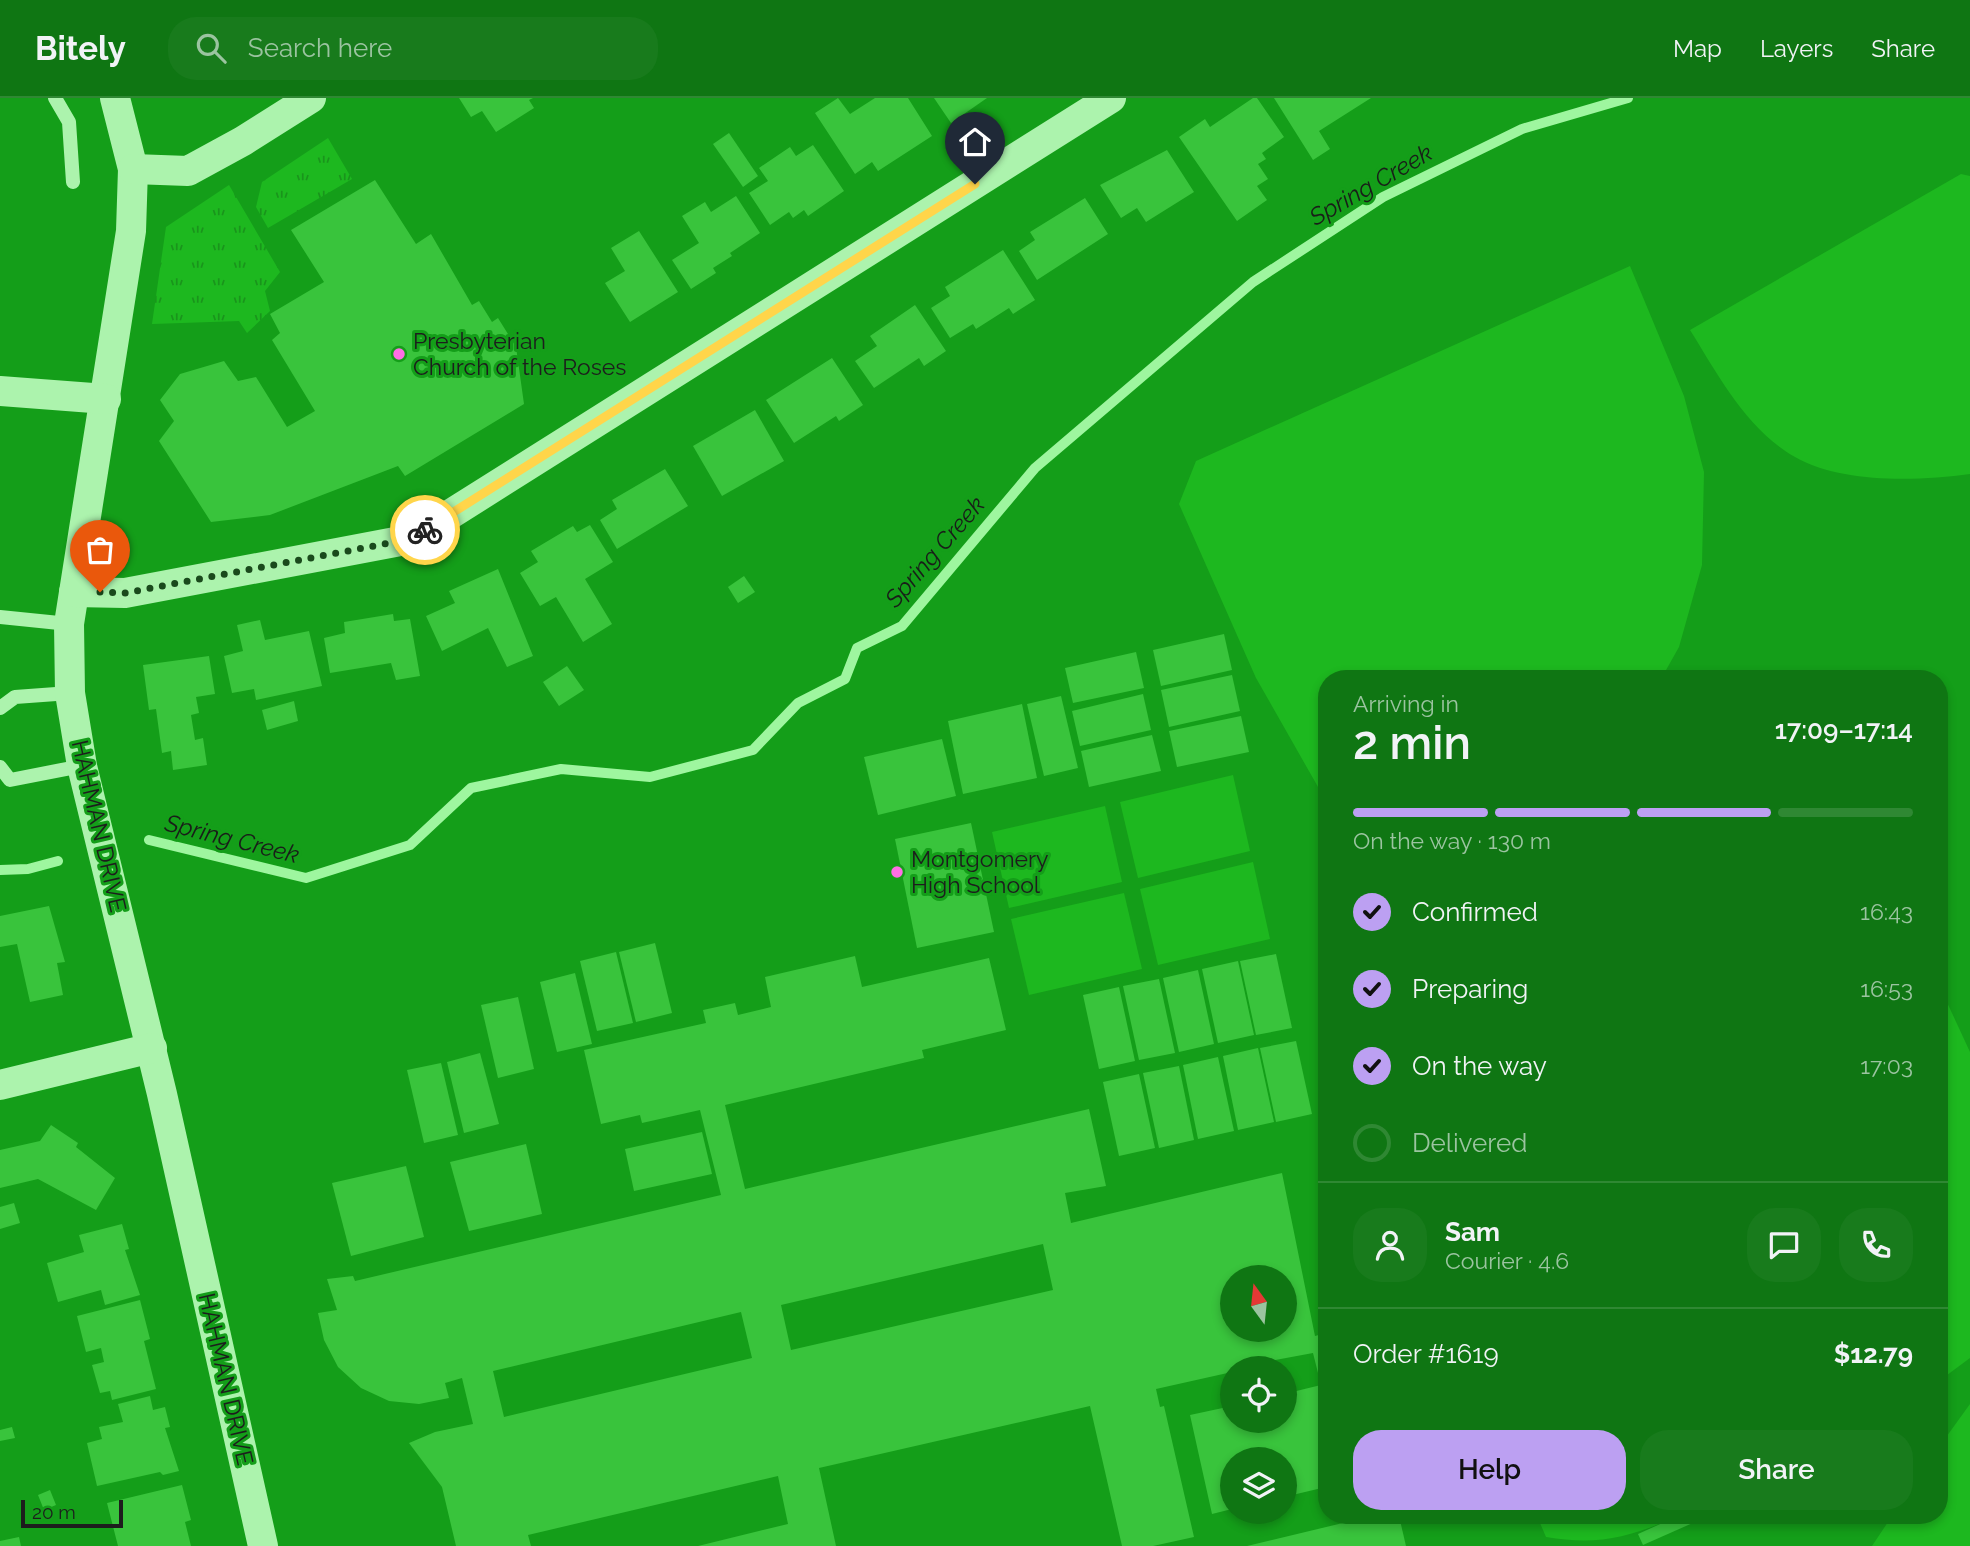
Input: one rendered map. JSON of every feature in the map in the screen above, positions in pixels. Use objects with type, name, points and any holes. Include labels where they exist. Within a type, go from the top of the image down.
[{"type":"street","name":"HAHMAN DRIVE","points":[[115,98],[133,169],[131,231],[69,624],[70,693],[82,766],[152,1048],[263,1546]]},
{"type":"street","points":[[133,169],[188,171],[312,98]]},
{"type":"street","points":[[74,592],[125,593],[411,539],[1111,98]]},
{"type":"street","points":[[0,391],[106,399]]},
{"type":"street","points":[[0,1084],[152,1048]]},
{"type":"lane","points":[[55,98],[69,122],[73,181]]},
{"type":"lane","points":[[0,617],[69,624]]},
{"type":"lane","points":[[0,708],[15,697],[70,693]]},
{"type":"lane","points":[[0,767],[10,780],[82,766]]},
{"type":"green space","points":[[328,138],[352,179],[268,228],[256,207],[262,182]]},
{"type":"green space","points":[[1961,174],[1970,176],[1970,474],[1904,479],[1857,476],[1814,466],[1795,457],[1778,446],[1748,417],[1690,330]]},
{"type":"green space","points":[[229,185],[280,272],[265,291],[270,311],[247,333],[239,321],[152,324],[166,227]]},
{"type":"green space","points":[[1630,266],[1684,396],[1704,472],[1702,565],[1679,647],[1666,670],[1318,670],[1318,787],[1256,678],[1179,504],[1196,461]]},
{"type":"green space","points":[[1233,775],[1250,851],[1138,878],[1120,802]]},
{"type":"green space","points":[[1105,806],[1122,882],[1009,908],[992,832]]},
{"type":"green space","points":[[1253,862],[1270,939],[1158,965],[1140,889]]},
{"type":"green space","points":[[1124,893],[1142,969],[1029,995],[1011,919]]},
{"type":"green space","points":[[1948,1004],[1970,1052],[1970,1358],[1948,1374]]},
{"type":"green space","points":[[1970,1404],[1970,1546],[1872,1546],[1887,1524],[1948,1524],[1948,1435]]},
{"type":"green space","points":[[1540,1524],[1658,1524],[1629,1534],[1598,1540],[1546,1537]]},
{"type":"building","points":[[459,98],[533,98],[529,100],[534,108],[496,132],[482,111],[471,117]]},
{"type":"building","points":[[838,98],[850,114],[875,98],[908,98],[932,136],[878,171],[872,162],[855,174],[815,113]]},
{"type":"building","points":[[934,98],[987,98],[951,123]]},
{"type":"building","points":[[1253,98],[1257,98],[1284,137],[1262,153],[1266,159],[1258,164],[1268,179],[1257,186],[1267,200],[1237,221],[1179,137],[1205,119],[1210,127]]},
{"type":"building","points":[[1274,98],[1371,98],[1319,131],[1330,149],[1313,160]]},
{"type":"building","points":[[729,133],[758,176],[743,187],[713,144]]},
{"type":"building","points":[[813,145],[844,191],[808,216],[804,210],[793,218],[789,212],[770,225],[749,193],[768,181],[759,168],[790,147],[796,156]]},
{"type":"building","points":[[1167,150],[1194,192],[1146,222],[1137,208],[1121,218],[1100,185]]},
{"type":"building","name":"Presbyterian Church of the Roses","points":[[375,180],[416,244],[431,234],[472,305],[479,301],[492,322],[498,318],[516,347],[524,404],[405,476],[398,466],[270,515],[211,522],[159,441],[174,421],[160,400],[180,374],[224,361],[238,381],[256,377],[287,427],[315,411],[272,340],[280,333],[270,314],[324,282],[291,230]]},
{"type":"building","points":[[736,196],[760,233],[730,253],[732,256],[713,268],[716,273],[691,289],[672,260],[699,243],[682,216],[705,202],[711,212]]},
{"type":"building","points":[[1085,198],[1108,234],[1037,280],[1019,251],[1035,240],[1030,232]]},
{"type":"building","points":[[639,231],[678,292],[630,322],[605,283],[625,271],[611,248]]},
{"type":"building","points":[[1003,250],[1035,300],[1013,314],[1009,308],[976,329],[973,324],[950,338],[931,308],[950,296],[945,287]]},
{"type":"building","points":[[915,305],[946,351],[924,366],[919,358],[874,388],[855,361],[877,346],[870,336]]},
{"type":"building","points":[[832,358],[863,405],[839,421],[836,416],[794,443],[766,400]]},
{"type":"building","points":[[755,410],[784,461],[722,496],[693,446]]},
{"type":"building","points":[[665,469],[688,506],[617,549],[600,520],[617,509],[612,500]]},
{"type":"building","points":[[590,525],[613,562],[585,579],[612,624],[583,642],[556,597],[540,606],[520,573],[538,562],[531,551],[573,526],[577,532]]},
{"type":"building","points":[[498,569],[533,656],[507,667],[488,628],[442,651],[426,616],[455,603],[449,591]]},
{"type":"building","points":[[744,576],[755,592],[738,603],[728,587]]},
{"type":"building","points":[[393,614],[394,621],[410,619],[420,676],[396,680],[391,663],[330,673],[324,638],[345,633],[344,622]]},
{"type":"building","points":[[260,620],[265,640],[309,631],[322,686],[256,700],[254,689],[232,693],[224,656],[243,651],[237,625]]},
{"type":"building","points":[[1224,634],[1232,670],[1161,686],[1153,650]]},
{"type":"building","points":[[1136,652],[1144,688],[1073,703],[1065,668]]},
{"type":"building","points":[[209,656],[215,694],[196,697],[199,713],[191,715],[195,740],[203,738],[207,765],[173,770],[171,751],[162,753],[156,709],[149,710],[143,665]]},
{"type":"building","points":[[567,666],[584,690],[559,706],[543,682]]},
{"type":"building","points":[[1232,675],[1240,711],[1169,727],[1161,690]]},
{"type":"building","points":[[1143,694],[1151,730],[1080,746],[1072,711]]},
{"type":"building","points":[[1061,696],[1078,768],[1044,776],[1027,704]]},
{"type":"building","points":[[294,701],[298,721],[267,730],[262,710]]},
{"type":"building","points":[[1022,704],[1037,778],[963,794],[948,721]]},
{"type":"building","points":[[1241,716],[1249,752],[1177,767],[1169,731]]},
{"type":"building","points":[[1152,735],[1161,771],[1089,787],[1081,751]]},
{"type":"building","points":[[942,739],[956,796],[878,815],[864,757]]},
{"type":"building","points":[[971,823],[994,932],[917,948],[895,839]]},
{"type":"building","points":[[49,906],[65,962],[57,963],[63,995],[30,1002],[17,944],[0,947],[0,916]]},
{"type":"building","points":[[655,943],[672,1013],[636,1022],[619,952]]},
{"type":"building","points":[[616,952],[633,1023],[597,1031],[580,961]]},
{"type":"building","points":[[1276,954],[1292,1028],[1256,1035],[1240,961]]},
{"type":"building","points":[[855,956],[862,987],[989,958],[1006,1030],[922,1050],[924,1058],[725,1105],[745,1189],[1089,1109],[1106,1186],[1065,1193],[1071,1223],[1282,1173],[1315,1336],[1318,1335],[1318,1373],[1313,1353],[1297,1356],[1220,1356],[1220,1375],[1156,1389],[1160,1407],[1164,1406],[1194,1537],[1153,1546],[1122,1546],[1090,1406],[819,1468],[836,1546],[698,1546],[788,1524],[778,1476],[528,1535],[531,1546],[456,1546],[442,1487],[409,1443],[435,1432],[473,1424],[462,1378],[445,1383],[449,1398],[419,1404],[389,1401],[361,1388],[338,1367],[324,1340],[318,1313],[337,1310],[327,1279],[353,1276],[355,1281],[721,1195],[700,1110],[642,1123],[640,1115],[601,1124],[584,1050],[706,1023],[703,1010],[735,1003],[738,1015],[771,1007],[765,977]],"holes":[[[1043,1244],[1053,1290],[791,1350],[781,1305]],[[741,1312],[752,1358],[504,1417],[493,1371]]]},
{"type":"building","points":[[1238,961],[1254,1035],[1218,1043],[1202,969]]},
{"type":"building","points":[[1198,970],[1214,1044],[1179,1052],[1163,978]]},
{"type":"building","points":[[575,973],[592,1044],[557,1052],[540,982]]},
{"type":"building","points":[[1159,979],[1175,1053],[1139,1060],[1123,986]]},
{"type":"building","points":[[1119,987],[1135,1061],[1099,1069],[1083,995]]},
{"type":"building","points":[[518,997],[534,1069],[498,1078],[481,1005]]},
{"type":"building","points":[[1296,1041],[1312,1114],[1276,1122],[1260,1048]]},
{"type":"building","points":[[1258,1048],[1274,1122],[1238,1130],[1223,1056]]},
{"type":"building","points":[[480,1053],[499,1124],[464,1133],[447,1062]]},
{"type":"building","points":[[1218,1057],[1234,1131],[1198,1139],[1183,1065]]},
{"type":"building","points":[[441,1063],[458,1135],[424,1143],[407,1070]]},
{"type":"building","points":[[1179,1066],[1194,1140],[1159,1148],[1143,1073]]},
{"type":"building","points":[[1139,1074],[1155,1148],[1119,1156],[1103,1082]]},
{"type":"building","points":[[51,1125],[78,1143],[76,1147],[115,1178],[96,1210],[38,1179],[0,1188],[0,1150],[40,1141]]},
{"type":"building","points":[[702,1132],[712,1174],[634,1191],[625,1149]]},
{"type":"building","points":[[526,1144],[542,1214],[469,1231],[450,1162]]},
{"type":"building","points":[[406,1166],[424,1237],[351,1256],[332,1183]]},
{"type":"building","points":[[14,1203],[20,1223],[0,1229],[0,1207]]},
{"type":"building","points":[[122,1224],[129,1249],[125,1250],[140,1295],[105,1305],[101,1290],[58,1302],[47,1263],[84,1252],[79,1235]]},
{"type":"building","points":[[140,1300],[150,1339],[144,1341],[156,1389],[112,1400],[110,1391],[100,1393],[92,1365],[104,1362],[101,1348],[86,1352],[77,1316]]},
{"type":"building","points":[[1318,1386],[1318,1489],[1297,1494],[1297,1447],[1220,1447],[1220,1512],[1212,1514],[1190,1415],[1220,1409],[1220,1433],[1297,1433],[1297,1391]]},
{"type":"building","points":[[150,1396],[153,1410],[165,1407],[170,1427],[165,1428],[179,1471],[163,1475],[160,1472],[97,1486],[87,1443],[102,1439],[99,1427],[123,1422],[118,1404]]},
{"type":"building","points":[[12,1427],[15,1438],[0,1441],[0,1430]]},
{"type":"building","points":[[182,1485],[191,1520],[185,1522],[191,1546],[118,1546],[107,1503]]},
{"type":"building","points":[[50,1490],[56,1505],[44,1510],[38,1495]]},
{"type":"building","points":[[1339,1524],[1401,1524],[1406,1546],[1247,1546]]},
{"type":"building","points":[[1660,1524],[1690,1524],[1643,1545],[1638,1534]]},
{"type":"building","points":[[19,1537],[21,1546],[0,1546],[0,1541]]},
{"type":"waterway","name":"Spring Creek","points":[[149,840],[306,878],[410,845],[471,788],[561,769],[650,777],[753,750],[798,703],[845,679],[857,648],[902,626],[1035,468],[1253,282],[1383,197],[1522,129],[1628,98]]},
{"type":"waterway","name":"Spring Creek","points":[[0,870],[28,869],[58,861]]},
{"type":"way so far","points":[[100,592],[125,593],[359,549],[411,539],[425,530]]},
{"type":"place","name":"Presbyterian Church of the Roses","points":[[399,354]]},
{"type":"place","name":"Montgomery High School","points":[[897,872]]},
{"type":"route","points":[[425,530],[975,184]]}]
